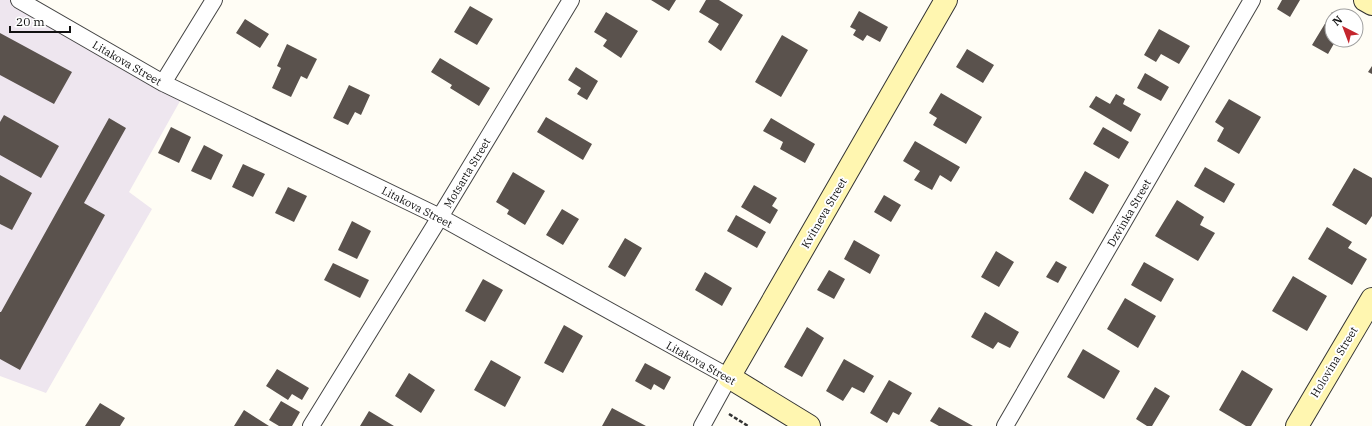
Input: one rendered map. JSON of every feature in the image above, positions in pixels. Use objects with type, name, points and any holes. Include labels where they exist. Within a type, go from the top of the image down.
[{"type":"main road","name":"Kvitneva Street","points":[[729,378],[946,0]]},
{"type":"main road","points":[[1365,0],[1372,4]]},
{"type":"main road","name":"Holovina Street","points":[[1297,426],[1372,299]]},
{"type":"main road","name":"Litakova Street","points":[[729,378],[809,426]]},
{"type":"street","name":"Litakova Street","points":[[19,0],[163,83],[440,217],[729,378]]},
{"type":"street","points":[[163,83],[214,0]]},
{"type":"street","name":"Motsarta Street","points":[[311,426],[440,217],[571,0]]},
{"type":"street","name":"Dzvinka Street","points":[[1005,426],[1252,0]]},
{"type":"street","name":"Kvitneva Street","points":[[702,426],[729,378]]},
{"type":"shaded area","points":[[0,0],[19,0],[184,94],[129,192],[152,209],[46,393],[0,376]]},
{"type":"building","points":[[651,0],[676,0],[669,11]]},
{"type":"building","points":[[706,0],[719,0],[743,15],[721,51],[708,42],[719,24],[699,12]]},
{"type":"building","points":[[1282,0],[1300,0],[1290,17],[1277,9]]},
{"type":"building","points":[[470,6],[493,19],[477,45],[454,32]]},
{"type":"building","points":[[859,11],[888,27],[880,42],[867,35],[863,41],[853,35],[856,30],[850,27]]},
{"type":"building","points":[[606,12],[638,31],[621,58],[603,46],[607,40],[594,32]]},
{"type":"building","points":[[245,19],[269,34],[260,48],[236,33]]},
{"type":"building","points":[[1324,25],[1324,48],[1331,48],[1328,54],[1312,45]]},
{"type":"building","points":[[1159,29],[1190,46],[1179,64],[1161,54],[1156,62],[1144,55]]},
{"type":"building","points":[[0,33],[72,72],[54,104],[0,75]]},
{"type":"building","points":[[782,35],[808,50],[781,97],[755,82]]},
{"type":"building","points":[[287,44],[317,59],[307,79],[301,76],[291,97],[272,88],[281,68],[277,66]]},
{"type":"building","points":[[967,49],[994,65],[983,83],[956,67]]},
{"type":"building","points":[[440,58],[490,88],[479,106],[450,88],[452,85],[431,72]]},
{"type":"building","points":[[1372,66],[1372,74],[1368,72]]},
{"type":"building","points":[[576,67],[598,81],[587,100],[577,94],[581,88],[568,80]]},
{"type":"building","points":[[1145,73],[1169,87],[1161,101],[1137,88]]},
{"type":"building","points":[[349,85],[370,95],[361,115],[355,112],[348,125],[333,118]]},
{"type":"building","points":[[941,93],[982,117],[966,144],[933,125],[937,118],[929,113]]},
{"type":"building","points":[[1116,94],[1125,99],[1123,104],[1141,114],[1131,132],[1089,107],[1096,96],[1110,104]]},
{"type":"building","points":[[1229,99],[1261,117],[1239,154],[1217,141],[1224,128],[1215,122]]},
{"type":"building","points":[[4,115],[59,146],[41,178],[0,155],[0,122]]},
{"type":"building","points":[[546,117],[592,144],[583,160],[537,132]]},
{"type":"building","points":[[109,118],[126,128],[84,203],[105,215],[20,370],[0,359],[0,312]]},
{"type":"building","points":[[771,118],[815,144],[805,163],[780,149],[783,142],[763,131]]},
{"type":"building","points":[[171,127],[191,137],[179,163],[158,153]]},
{"type":"building","points":[[1103,127],[1129,142],[1119,159],[1093,144]]},
{"type":"building","points":[[915,141],[960,167],[951,182],[940,175],[932,190],[914,180],[920,171],[903,161]]},
{"type":"building","points":[[204,145],[223,155],[211,180],[191,171]]},
{"type":"building","points":[[243,164],[265,174],[253,197],[232,187]]},
{"type":"building","points":[[1205,167],[1235,184],[1224,203],[1194,186]]},
{"type":"building","points":[[1354,168],[1372,178],[1372,216],[1366,225],[1332,205]]},
{"type":"building","points":[[1085,171],[1109,185],[1093,214],[1069,199]]},
{"type":"building","points":[[513,172],[545,191],[525,225],[507,214],[509,210],[496,202]]},
{"type":"building","points":[[0,175],[32,193],[12,230],[0,224]]},
{"type":"building","points":[[754,185],[777,198],[772,206],[778,210],[770,224],[741,207]]},
{"type":"building","points":[[288,187],[307,196],[294,222],[275,213]]},
{"type":"building","points":[[884,195],[901,205],[891,222],[874,212]]},
{"type":"building","points":[[1177,200],[1204,217],[1200,225],[1215,233],[1198,261],[1155,236]]},
{"type":"building","points":[[562,209],[579,219],[563,245],[546,235]]},
{"type":"building","points":[[736,215],[766,232],[757,248],[727,231]]},
{"type":"building","points":[[352,221],[371,231],[357,259],[338,250]]},
{"type":"building","points":[[1327,227],[1352,242],[1348,248],[1367,259],[1352,285],[1308,259]]},
{"type":"building","points":[[625,238],[642,248],[625,277],[608,267]]},
{"type":"building","points":[[854,240],[880,255],[870,274],[844,259]]},
{"type":"building","points":[[996,251],[1014,262],[999,287],[981,277]]},
{"type":"building","points":[[1056,261],[1067,267],[1058,283],[1046,277]]},
{"type":"building","points":[[1144,262],[1174,279],[1161,302],[1131,285]]},
{"type":"building","points":[[333,263],[369,280],[360,298],[324,280]]},
{"type":"building","points":[[829,270],[845,279],[834,299],[817,290]]},
{"type":"building","points":[[705,272],[732,288],[722,306],[695,290]]},
{"type":"building","points":[[1293,276],[1327,296],[1307,331],[1272,311]]},
{"type":"building","points":[[483,279],[503,290],[485,322],[465,311]]},
{"type":"building","points":[[1125,298],[1156,316],[1138,348],[1107,329]]},
{"type":"building","points":[[985,312],[1019,332],[1010,348],[998,342],[993,349],[971,337]]},
{"type":"building","points":[[564,325],[583,336],[563,373],[544,363]]},
{"type":"building","points":[[807,327],[824,338],[802,377],[784,367]]},
{"type":"building","points":[[1083,349],[1120,371],[1104,399],[1067,377]]},
{"type":"building","points":[[844,359],[874,376],[864,393],[852,387],[843,401],[826,391]]},
{"type":"building","points":[[491,360],[521,377],[505,407],[474,390]]},
{"type":"building","points":[[645,363],[671,377],[664,390],[654,384],[651,390],[635,381]]},
{"type":"building","points":[[277,369],[309,388],[302,400],[292,394],[288,400],[266,386]]},
{"type":"building","points":[[1242,370],[1273,389],[1251,426],[1246,426],[1219,410]]},
{"type":"building","points":[[409,373],[435,390],[421,413],[395,396]]},
{"type":"building","points":[[889,380],[912,393],[899,415],[893,412],[887,423],[870,413]]},
{"type":"building","points":[[1155,387],[1170,396],[1152,426],[1147,426],[1136,419]]},
{"type":"building","points":[[281,401],[300,412],[292,426],[279,426],[269,420]]},
{"type":"building","points":[[100,403],[125,418],[120,426],[85,426]]},
{"type":"building","points":[[939,407],[973,426],[939,426],[930,421]]},
{"type":"building","points":[[612,408],[646,426],[602,426]]},
{"type":"building","points":[[244,410],[269,426],[234,426]]},
{"type":"building","points":[[369,411],[394,426],[360,426]]}]
